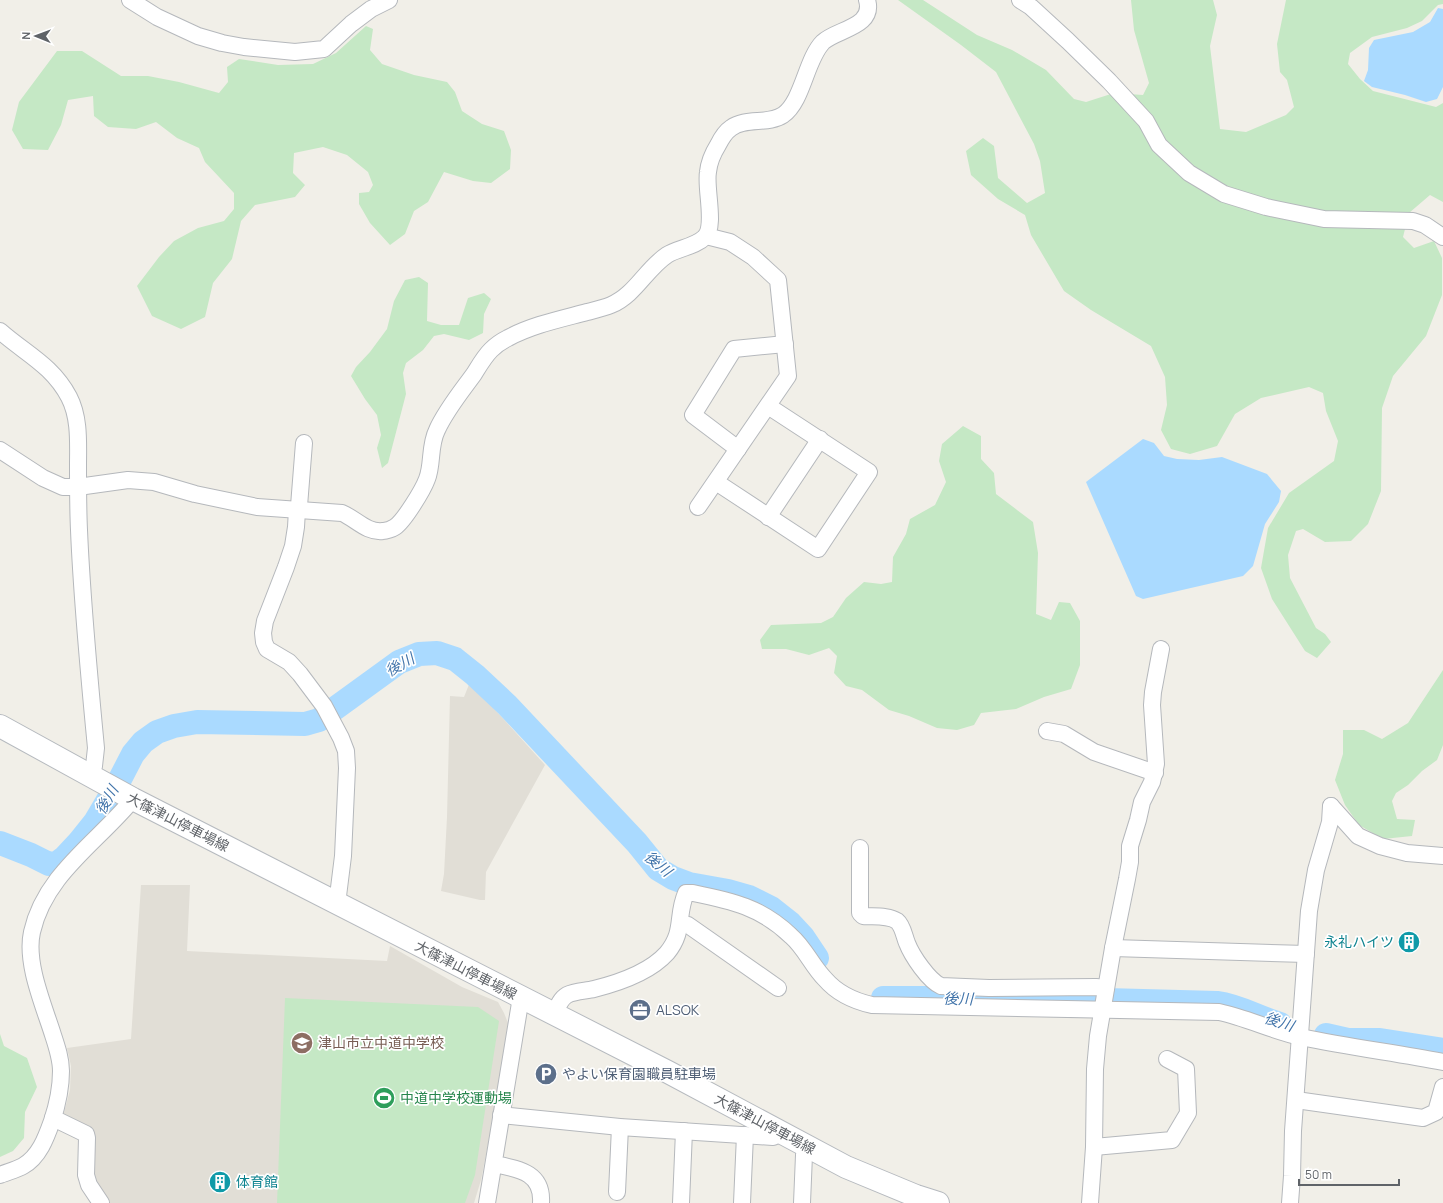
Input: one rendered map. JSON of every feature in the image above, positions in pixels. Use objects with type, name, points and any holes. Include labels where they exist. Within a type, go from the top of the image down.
[{"type":"main road","name":"大篠津山停車場線","points":[[0,726],[129,796],[554,1015],[668,1072],[846,1167],[916,1196],[938,1203]]},
{"type":"street","points":[[130,0],[157,17],[198,36],[222,43],[244,47],[295,52],[324,49],[351,24],[371,9],[389,0]]},
{"type":"street","points":[[0,450],[42,478],[63,487],[78,487],[128,480],[154,482],[195,494],[257,507],[342,513],[350,516],[373,531],[385,531],[395,527],[406,516],[427,480],[436,432],[448,411],[490,351],[506,339],[528,328],[610,306],[624,298],[653,267],[668,254],[698,242],[706,236],[709,229],[710,215],[707,173],[713,155],[723,136],[731,127],[748,122],[770,120],[783,115],[793,103],[822,43],[829,37],[854,26],[863,19],[868,11],[869,5],[867,0]]},
{"type":"street","points":[[1020,0],[1031,7],[1109,81],[1146,121],[1159,145],[1189,173],[1224,194],[1266,207],[1324,219],[1413,221],[1425,225],[1443,237]]},
{"type":"street","points":[[698,507],[788,376],[786,344],[778,280],[753,257],[730,242],[706,236]]},
{"type":"street","points":[[0,331],[41,362],[59,381],[70,399],[75,416],[78,442],[79,528],[96,748],[94,766],[98,779]]},
{"type":"street","points":[[738,449],[693,415],[734,349],[786,344]]},
{"type":"street","points":[[716,482],[818,549],[869,472],[768,406]]},
{"type":"street","points":[[768,517],[820,439]]},
{"type":"street","points":[[304,443],[299,506],[297,510],[296,527],[292,546],[286,567],[264,621],[263,633],[264,642],[267,649],[288,662],[300,674],[324,706],[346,751],[347,768],[343,856],[336,903]]},
{"type":"street","points":[[1090,1203],[1094,1147],[1095,1069],[1104,1000],[1130,862],[1130,846],[1142,802],[1155,773],[1156,764],[1152,705],[1161,648]]},
{"type":"street","points":[[1047,731],[1064,734],[1094,752],[1155,773]]},
{"type":"street","points":[[0,1175],[23,1166],[35,1156],[45,1141],[53,1118],[59,1090],[61,1070],[57,1049],[32,968],[30,948],[35,921],[48,892],[78,855],[122,812],[129,796]]},
{"type":"street","points":[[1290,1203],[1293,1131],[1310,911],[1316,870],[1330,822],[1331,806],[1358,836],[1375,844],[1406,853],[1443,856]]},
{"type":"street","points":[[860,848],[860,913],[863,916],[889,918],[897,921],[902,929],[912,954],[934,983],[941,986],[989,988],[1096,986],[1104,1000]]},
{"type":"street","points":[[554,1015],[558,1004],[567,995],[612,984],[656,964],[675,942],[680,924],[682,902],[686,893],[693,893],[722,899],[757,910],[792,936],[833,988],[850,998],[872,1005],[1104,1000],[1231,1014],[1268,1029],[1301,1030],[1443,1062]]},
{"type":"street","points":[[680,924],[688,925],[778,988]]},
{"type":"street","points":[[1113,948],[1306,954]]},
{"type":"street","points":[[487,1203],[521,997]]},
{"type":"street","points":[[1094,1147],[1172,1140],[1188,1113],[1186,1069],[1167,1059]]},
{"type":"street","points":[[1296,1100],[1423,1118],[1436,1112],[1443,1088]]},
{"type":"street","points":[[501,1115],[620,1126],[773,1137],[782,1133]]},
{"type":"street","points":[[53,1118],[86,1134],[88,1138],[86,1175],[89,1185],[101,1203]]},
{"type":"street","points":[[617,1192],[620,1126]]},
{"type":"street","points":[[681,1203],[684,1131]]},
{"type":"street","points":[[742,1203],[745,1135]]},
{"type":"street","points":[[802,1203],[804,1155],[807,1147]]},
{"type":"street","points":[[494,1164],[519,1170],[531,1176],[542,1192],[541,1203]]},
{"type":"shaded area","points":[[470,682],[545,765],[486,872],[485,900],[441,891],[444,874],[447,817],[450,696],[464,697]]},
{"type":"shaded area","name":"津山市立中道中学校","points":[[141,885],[190,885],[187,951],[387,961],[390,946],[462,987],[498,1002],[508,1023],[493,1118],[481,1180],[474,1203],[107,1203],[91,1178],[95,1133],[63,1116],[70,1090],[71,1066],[67,1048],[131,1039]]},
{"type":"green space","points":[[898,0],[923,0],[977,35],[1012,50],[1046,70],[1074,99],[1086,102],[1114,93],[1143,95],[1149,83],[1134,30],[1131,0],[1213,0],[1217,15],[1210,46],[1220,129],[1246,132],[1286,115],[1294,107],[1287,80],[1280,72],[1277,44],[1286,0],[1443,0],[1443,4],[1438,5],[1422,21],[1407,28],[1372,37],[1350,53],[1348,64],[1360,79],[1373,91],[1436,107],[1443,103],[1443,202],[1430,195],[1409,213],[1403,237],[1414,248],[1434,241],[1442,258],[1442,295],[1426,336],[1393,376],[1382,408],[1381,491],[1368,524],[1351,541],[1325,542],[1303,529],[1296,531],[1288,555],[1290,578],[1316,628],[1325,634],[1331,642],[1317,658],[1305,651],[1272,599],[1261,568],[1268,528],[1289,493],[1334,461],[1338,441],[1326,411],[1323,393],[1309,387],[1261,398],[1235,414],[1217,446],[1190,454],[1171,449],[1161,430],[1167,405],[1165,377],[1151,346],[1091,310],[1064,291],[1031,235],[1025,215],[998,199],[971,175],[966,151],[983,138],[994,146],[998,178],[1027,203],[1045,193],[1040,161],[1034,144],[996,72]]},
{"type":"green space","points":[[366,26],[373,29],[370,50],[382,64],[414,75],[447,82],[455,92],[462,111],[482,124],[504,131],[511,150],[510,169],[491,183],[473,181],[444,172],[428,202],[414,211],[405,234],[390,245],[370,223],[359,204],[359,193],[369,192],[373,185],[368,172],[347,155],[323,147],[294,153],[293,173],[305,185],[295,197],[255,205],[241,221],[232,259],[213,283],[205,317],[181,329],[152,316],[137,286],[159,257],[174,241],[198,228],[224,221],[234,209],[234,193],[205,162],[199,148],[177,138],[156,122],[136,129],[108,127],[94,116],[93,96],[68,100],[61,125],[48,150],[23,149],[12,130],[19,102],[57,51],[82,51],[121,76],[148,76],[179,82],[219,93],[228,82],[227,67],[239,59],[278,65],[313,64],[336,53]]},
{"type":"green space","points":[[419,277],[428,283],[427,321],[441,325],[459,325],[468,298],[484,293],[491,299],[484,314],[483,333],[469,340],[444,334],[434,336],[423,350],[406,363],[403,373],[406,394],[388,463],[382,468],[377,448],[381,435],[377,415],[351,376],[356,367],[370,352],[387,329],[394,301],[405,280]]},
{"type":"green space","points":[[963,426],[981,436],[981,459],[994,473],[996,494],[1033,522],[1038,553],[1036,614],[1051,620],[1059,602],[1070,603],[1080,621],[1080,665],[1071,689],[1044,697],[1016,709],[981,713],[974,725],[957,730],[937,728],[909,716],[889,710],[862,690],[846,686],[834,673],[837,656],[829,648],[809,655],[786,649],[762,649],[760,640],[771,625],[821,623],[833,617],[846,598],[864,582],[881,584],[892,582],[893,557],[906,534],[910,519],[935,505],[946,482],[939,461],[942,444]]},
{"type":"green space","points":[[1443,670],[1443,745],[1437,760],[1422,771],[1408,785],[1396,793],[1392,801],[1397,819],[1415,820],[1412,836],[1383,839],[1359,825],[1345,805],[1335,780],[1343,754],[1343,730],[1364,730],[1382,739],[1408,723]]},
{"type":"green space","name":"中道中学校運動場","points":[[285,998],[478,1007],[499,1021],[475,1175],[465,1203],[277,1203]]},
{"type":"green space","points":[[0,1034],[4,1046],[27,1058],[37,1087],[25,1112],[24,1138],[13,1151],[0,1157]]},
{"type":"water","points":[[1438,8],[1443,9],[1443,87],[1437,99],[1426,102],[1372,87],[1364,81],[1368,70],[1369,48],[1374,40],[1413,32],[1430,22]]},
{"type":"water","points":[[1143,439],[1154,443],[1164,456],[1177,459],[1199,460],[1222,457],[1267,474],[1281,491],[1279,502],[1265,524],[1253,566],[1243,576],[1143,599],[1136,596],[1086,482]]},
{"type":"waterway","name":"後川","points":[[0,843],[49,864],[57,863],[79,842],[95,822],[133,754],[143,742],[157,732],[174,726],[197,722],[305,724],[319,720],[399,662],[419,654],[437,653],[455,659],[475,675],[507,705],[637,843],[658,869],[673,878],[689,884],[728,891],[749,897],[771,908],[790,923],[803,937],[817,958]]},
{"type":"waterway","name":"後川","points":[[883,998],[1032,998],[1217,1003],[1242,1009],[1280,1024]]},
{"type":"waterway","name":"後川","points":[[1326,1035],[1348,1040],[1380,1040],[1443,1050]]},
{"type":"place","name":"永礼ハイツ","points":[[1409,942]]},
{"type":"place","name":"ALSOK","points":[[640,1010]]},
{"type":"place","name":"津山市立中道中学校","points":[[302,1043]]},
{"type":"place","name":"やよい保育園職員駐車場","points":[[546,1074]]},
{"type":"place","name":"中道中学校運動場","points":[[384,1098]]},
{"type":"place","name":"体育館","points":[[220,1182]]}]
